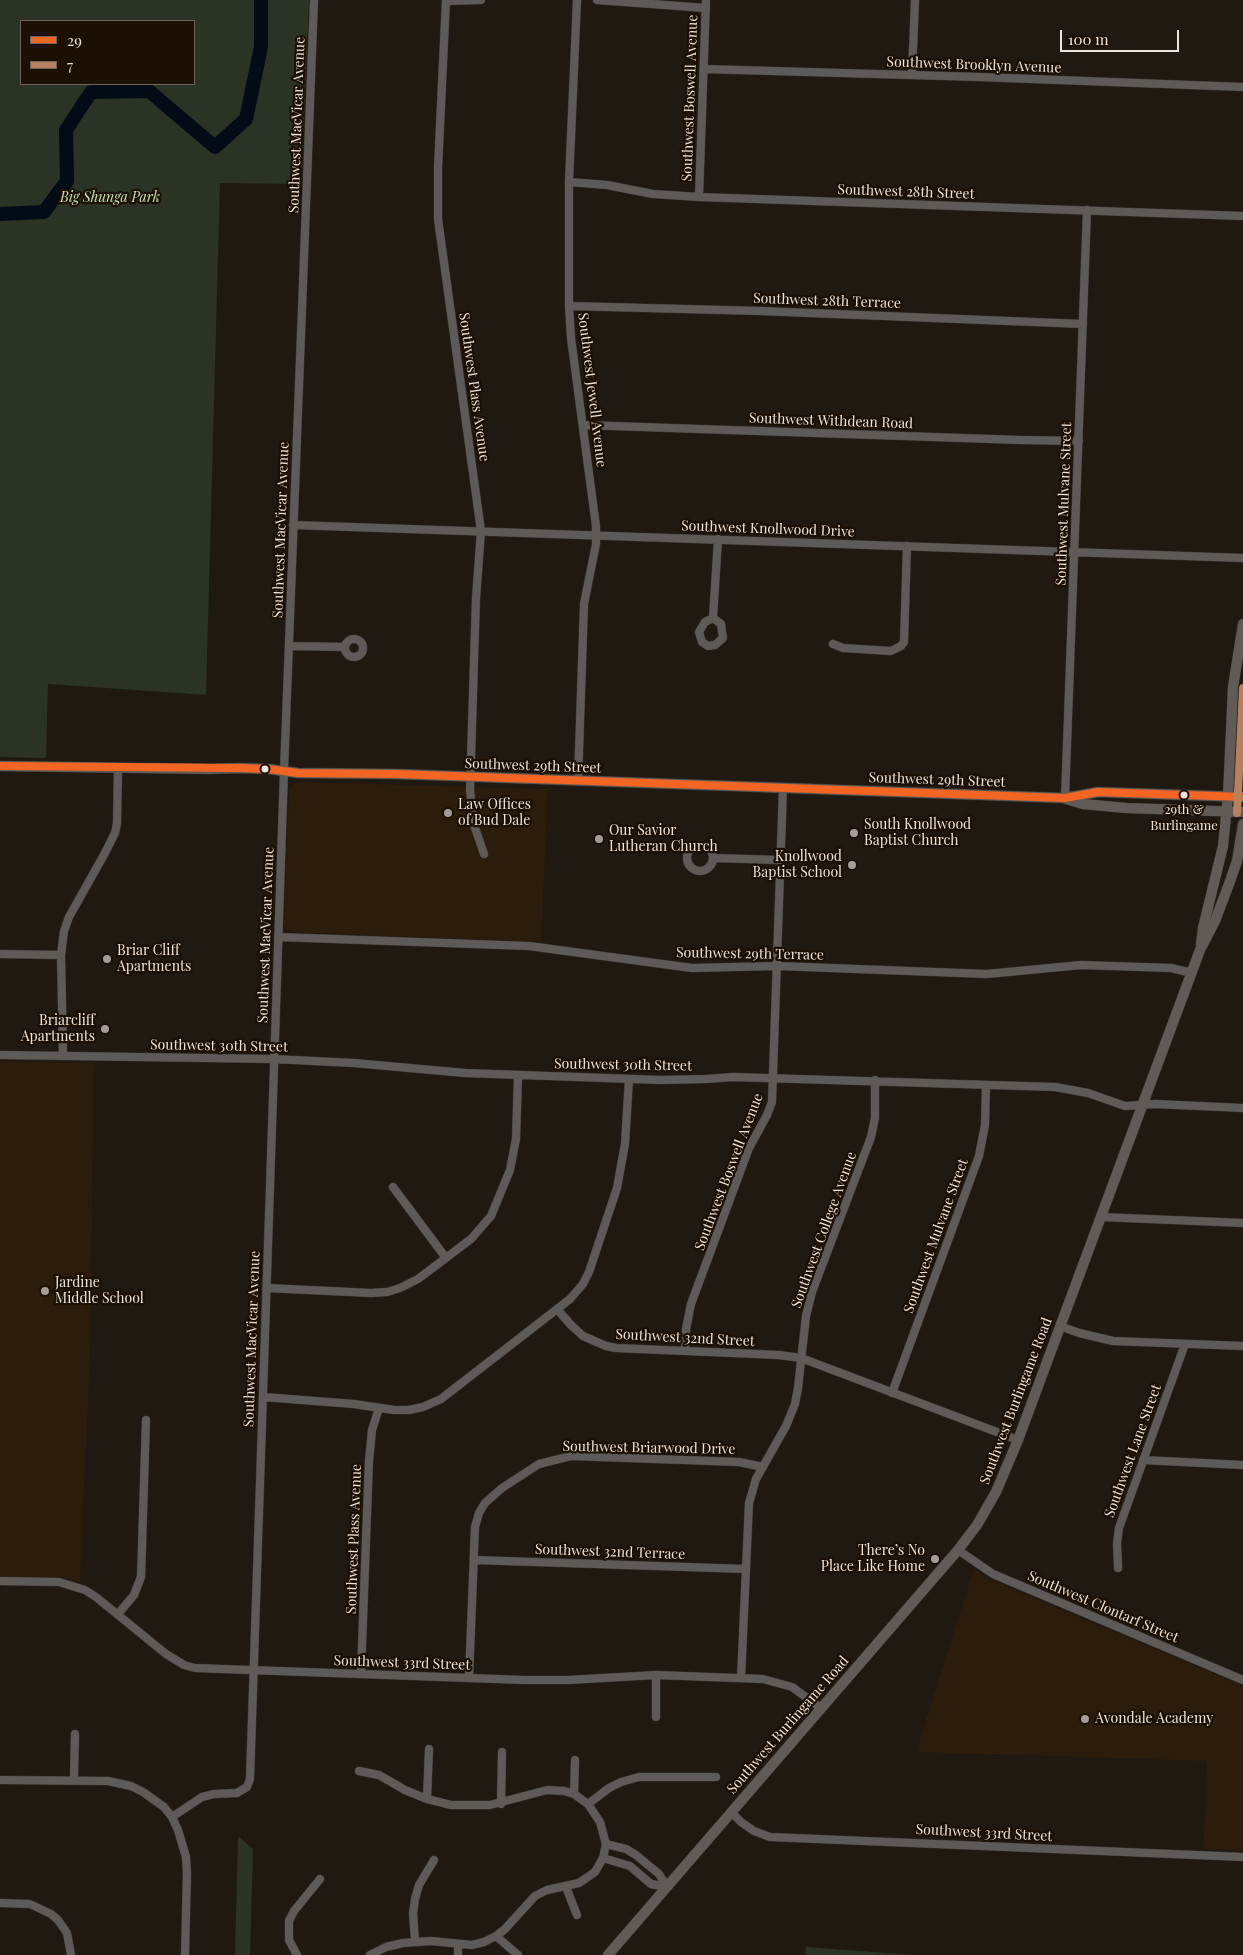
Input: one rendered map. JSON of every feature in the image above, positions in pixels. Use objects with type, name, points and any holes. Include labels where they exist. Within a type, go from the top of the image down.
[{"type":"main road","name":"Southwest Burlingame Road","points":[[1200,950],[1203,928],[1223,846],[1227,813],[1233,687],[1243,624]]},
{"type":"main road","name":"Southwest 29th Street","points":[[0,766],[239,768],[332,774],[470,777],[1065,798],[1098,792],[1243,797]]},
{"type":"main road","name":"Southwest 29th Street","points":[[1065,798],[1083,804],[1126,808],[1227,813],[1243,812]]},
{"type":"main road","name":"Southwest Burlingame Road","points":[[608,1955],[958,1550],[977,1525],[996,1492],[1018,1440],[1200,950],[1215,921],[1229,884],[1237,861],[1243,824]]},
{"type":"street","name":"Southwest MacVicar Avenue","points":[[172,1817],[202,1797],[214,1794],[237,1793],[247,1787],[250,1779],[278,937],[314,0]]},
{"type":"street","points":[[446,0],[481,0]]},
{"type":"street","name":"Southwest Plass Avenue","points":[[446,0],[438,168],[438,219],[481,531],[476,598],[470,777],[472,818],[484,854]]},
{"type":"street","name":"Southwest Jewell Avenue","points":[[577,0],[570,182],[569,306],[596,517],[596,535],[584,604],[578,781]]},
{"type":"street","points":[[597,0],[706,4]]},
{"type":"street","points":[[912,75],[915,0]]},
{"type":"street","name":"Southwest Boswell Avenue","points":[[698,197],[706,4]]},
{"type":"street","name":"Southwest Brooklyn Avenue","points":[[704,69],[1243,87]]},
{"type":"street","name":"Southwest 28th Street","points":[[570,182],[607,184],[653,194],[698,197],[1243,216]]},
{"type":"street","name":"Southwest Mulvane Street","points":[[1065,798],[1087,210]]},
{"type":"street","name":"Southwest 28th Terrace","points":[[569,306],[760,311],[1084,324]]},
{"type":"street","name":"Southwest Withdean Road","points":[[583,425],[1000,440],[1079,441]]},
{"type":"street","name":"Southwest Knollwood Drive","points":[[293,525],[1243,558]]},
{"type":"street","points":[[712,618],[718,539]]},
{"type":"street","points":[[833,644],[843,648],[891,651],[901,646],[904,642],[907,546]]},
{"type":"street","points":[[289,646],[345,647]]},
{"type":"street","points":[[63,1056],[61,955],[64,931],[68,917],[106,853],[115,833],[117,823],[118,768]]},
{"type":"street","name":"Southwest Boswell Avenue","points":[[685,1351],[686,1329],[691,1304],[749,1148],[771,1108],[774,1095],[783,788]]},
{"type":"street","points":[[713,858],[780,860]]},
{"type":"street","name":"Southwest 29th Terrace","points":[[278,937],[530,946],[692,968],[778,966],[994,974],[1081,965],[1171,968],[1192,973]]},
{"type":"street","points":[[0,954],[61,955]]},
{"type":"street","name":"Southwest 30th Street","points":[[0,1055],[274,1059],[518,1075],[629,1079],[678,1080],[733,1076],[875,1080],[1055,1088],[1088,1093],[1125,1106],[1243,1108]]},
{"type":"street","points":[[267,1288],[371,1293],[387,1292],[418,1279],[481,1230],[499,1200],[510,1170],[516,1139],[518,1075]]},
{"type":"street","points":[[263,1397],[394,1410],[409,1410],[423,1407],[441,1399],[570,1299],[583,1284],[611,1210],[623,1164],[629,1079]]},
{"type":"street","name":"Southwest College Avenue","points":[[741,1678],[749,1503],[763,1467],[786,1426],[795,1404],[803,1331],[812,1292],[871,1137],[875,1118],[875,1080]]},
{"type":"street","name":"Southwest Mulvane Street","points":[[892,1393],[979,1156],[985,1126],[986,1085]]},
{"type":"street","points":[[393,1187],[446,1258]]},
{"type":"street","points":[[1101,1217],[1243,1223]]},
{"type":"street","name":"Southwest 32nd Street","points":[[557,1308],[571,1325],[584,1336],[606,1346],[779,1355],[801,1358],[820,1363],[892,1393],[1018,1440]]},
{"type":"street","points":[[1060,1326],[1079,1333],[1113,1340],[1243,1346]]},
{"type":"street","name":"Southwest Lane Street","points":[[1118,1568],[1117,1543],[1119,1528],[1185,1344]]},
{"type":"street","name":"Southwest Plass Avenue","points":[[361,1673],[370,1453],[372,1430],[379,1408]]},
{"type":"street","points":[[118,1614],[134,1595],[141,1577],[146,1420]]},
{"type":"street","name":"Southwest Briarwood Drive","points":[[469,1678],[475,1527],[479,1513],[485,1504],[502,1488],[546,1461],[571,1456],[739,1462],[763,1467]]},
{"type":"street","points":[[1144,1460],[1243,1465]]},
{"type":"street","name":"Southwest Clontarf Street","points":[[958,1550],[993,1574],[1243,1680]]},
{"type":"street","name":"Southwest 32nd Terrace","points":[[474,1560],[746,1569]]},
{"type":"street","name":"Southwest 33rd Street","points":[[0,1581],[59,1582],[72,1585],[96,1596],[166,1654],[184,1665],[209,1670],[568,1680],[656,1675],[763,1679],[784,1684],[800,1692],[821,1708]]},
{"type":"street","points":[[656,1675],[656,1717]]},
{"type":"street","points":[[74,1780],[75,1734]]},
{"type":"street","points":[[427,1799],[429,1749]]},
{"type":"street","points":[[501,1804],[502,1752]]},
{"type":"street","points":[[574,1794],[575,1760]]},
{"type":"street","points":[[358,1771],[378,1775],[405,1790],[427,1799],[451,1805],[501,1804],[547,1790],[564,1791],[574,1794],[588,1804],[600,1822],[606,1844],[603,1858],[590,1877],[579,1884],[547,1890],[535,1896],[505,1929],[484,1942],[472,1945],[458,1945],[415,1941],[370,1955]]},
{"type":"street","points":[[588,1804],[609,1788],[621,1782],[639,1778],[716,1777]]},
{"type":"street","points":[[0,1780],[108,1781],[131,1786],[154,1799],[172,1817],[183,1843],[187,1864],[185,1955]]},
{"type":"street","name":"Southwest 33rd Street","points":[[731,1812],[740,1822],[754,1831],[770,1836],[1243,1857]]},
{"type":"street","points":[[606,1844],[626,1849],[636,1855],[659,1874],[666,1887]]},
{"type":"street","points":[[603,1858],[630,1866],[651,1884],[666,1887]]},
{"type":"street","points":[[415,1941],[413,1913],[415,1899],[422,1880],[434,1860]]},
{"type":"street","points":[[297,1955],[289,1940],[289,1921],[294,1911],[320,1879]]},
{"type":"street","points":[[566,1887],[577,1915]]},
{"type":"street","points":[[0,1903],[30,1904],[51,1914],[58,1920],[66,1933],[71,1955]]},
{"type":"street","points":[[496,1936],[518,1955]]},
{"type":"street","points":[[458,1945],[458,1955]]},
{"type":"shaded area","points":[[294,783],[548,789],[541,942],[291,932],[286,929],[284,921],[289,790]]},
{"type":"shaded area","name":"Jardine Middle School","points":[[0,1061],[94,1063],[90,1360],[80,1582],[65,1578],[0,1576]]},
{"type":"shaded area","name":"Avondale Academy","points":[[974,1568],[984,1577],[1243,1686],[1243,1851],[1203,1849],[1207,1761],[916,1752]]},
{"type":"green space","name":"Big Shunga Park","points":[[0,0],[309,0],[301,184],[220,183],[206,695],[48,684],[46,758],[0,757]]},
{"type":"green space","points":[[238,1836],[253,1849],[250,1955],[235,1955]]},
{"type":"green space","points":[[806,1947],[913,1955],[805,1955]]},
{"type":"waterway","points":[[0,214],[44,212],[67,181],[66,130],[91,92],[149,91],[215,147],[246,119],[261,47],[261,0]]},
{"type":"transit line","name":"7","points":[[1237,813],[1243,688]]},
{"type":"transit line","name":"29","points":[[0,766],[239,768],[269,769],[298,773],[397,774],[1065,798],[1098,792],[1243,797]]},
{"type":"place","name":"29th & Burlingame","points":[[1184,795]]},
{"type":"place","name":"Law Offices of Bud Dale","points":[[448,813]]},
{"type":"place","name":"South Knollwood Baptist Church","points":[[854,833]]},
{"type":"place","name":"Our Savior Lutheran Church","points":[[599,839]]},
{"type":"place","name":"Knollwood Baptist School","points":[[852,865]]},
{"type":"place","name":"Briar Cliff Apartments","points":[[107,959]]},
{"type":"place","name":"Briarcliff Apartments","points":[[105,1029]]},
{"type":"place","name":"Jardine Middle School","points":[[45,1291]]},
{"type":"place","name":"There’s No Place Like Home","points":[[935,1559]]},
{"type":"place","name":"Avondale Academy","points":[[1085,1719]]}]
